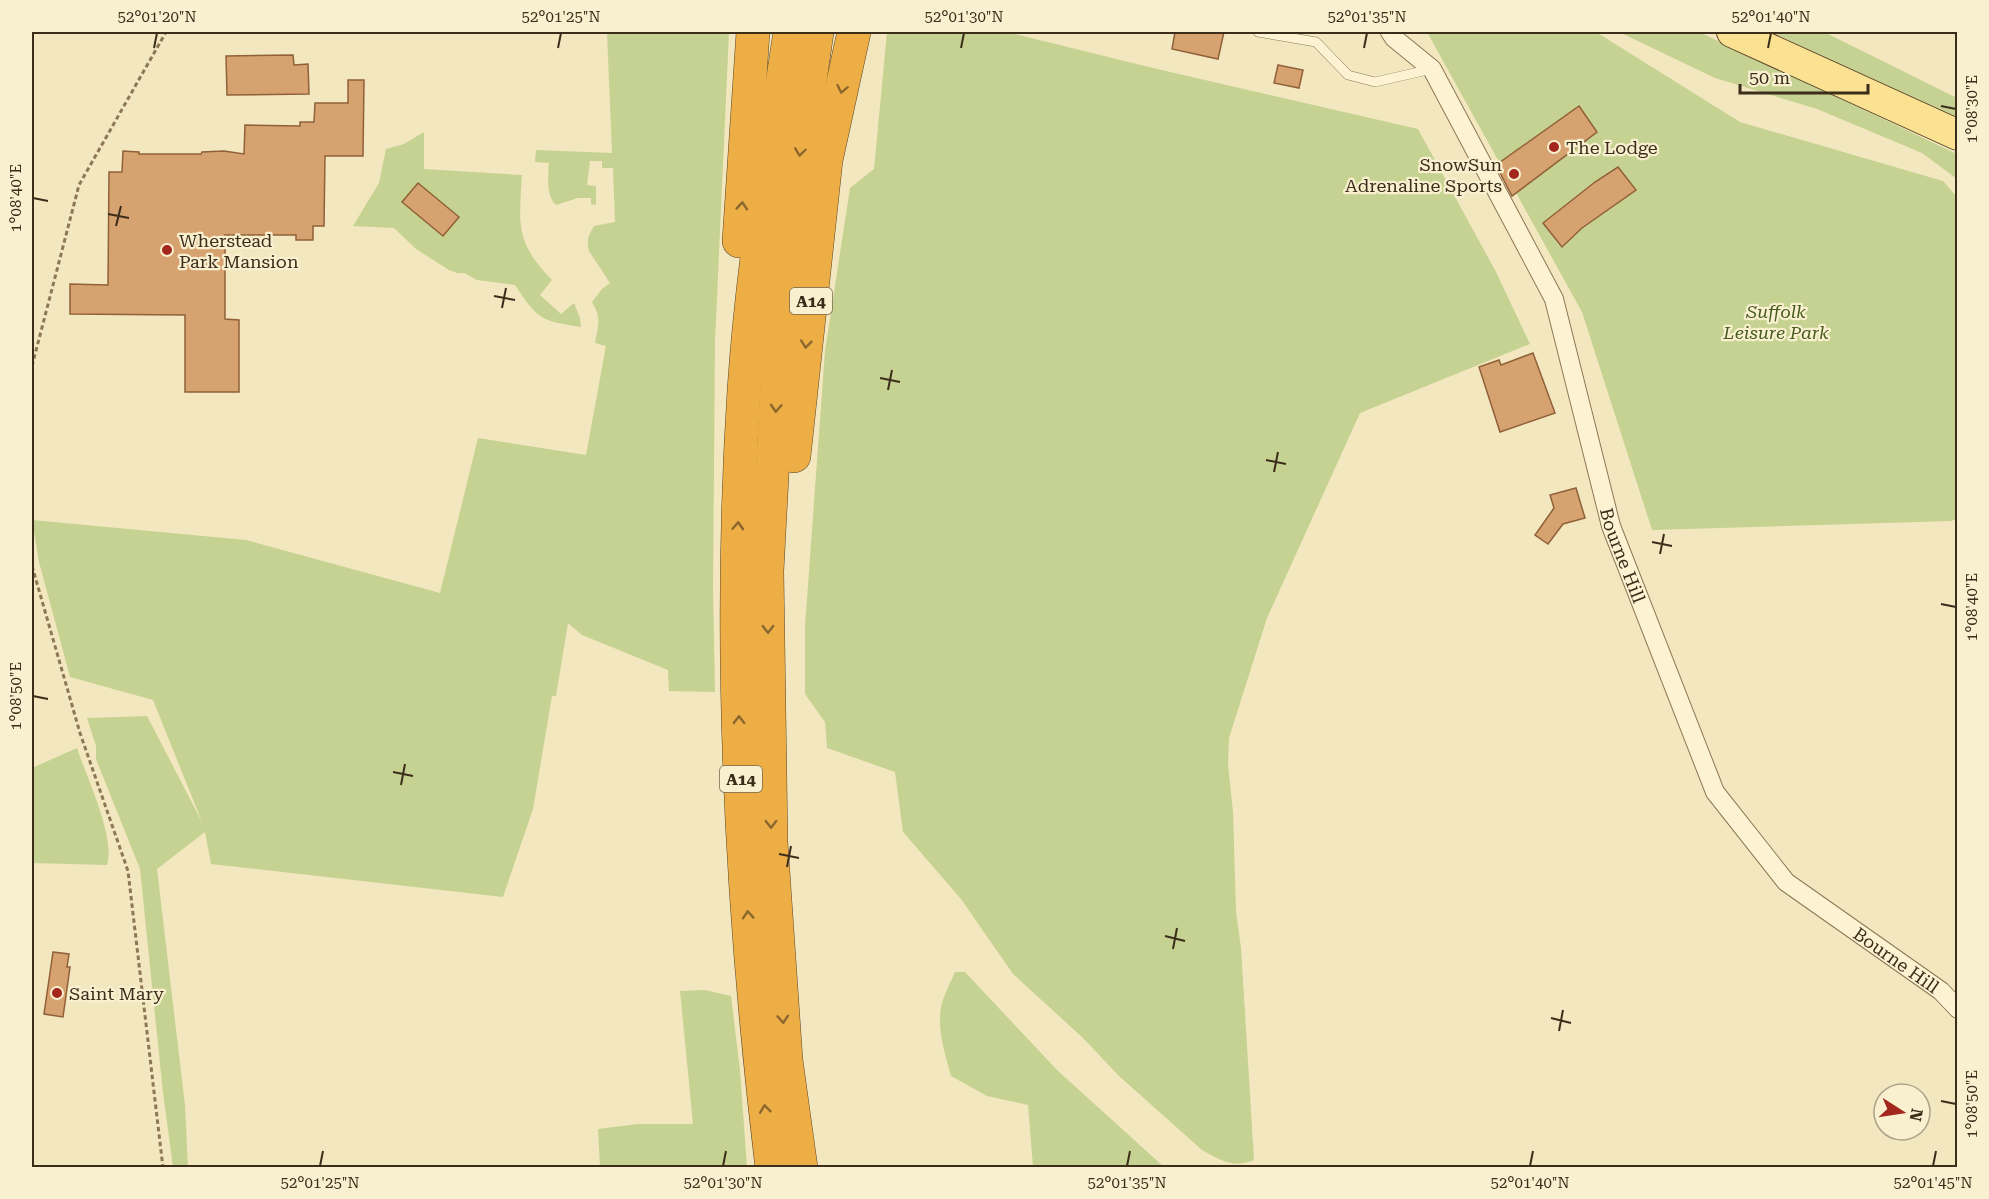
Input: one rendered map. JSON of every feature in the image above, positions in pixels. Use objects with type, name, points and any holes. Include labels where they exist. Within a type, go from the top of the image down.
[{"type":"highway","name":"A14","points":[[744,389],[734,331],[753,32]]},
{"type":"highway","name":"A14","points":[[772,1167],[759,1059],[742,839],[736,570],[744,389],[755,267],[790,32]]},
{"type":"highway","name":"A14","points":[[801,1167],[786,1060],[771,842],[767,571],[783,268],[817,32]]},
{"type":"highway","name":"A14","points":[[767,571],[790,496],[826,160],[854,32]]},
{"type":"main road","points":[[1732,32],[1958,135]]},
{"type":"street","name":"Bourne Hill","points":[[1390,32],[1394,38],[1432,69],[1554,299],[1611,526],[1715,792],[1786,882],[1941,991],[1958,1009]]},
{"type":"lane","points":[[1258,32],[1316,42],[1348,75],[1375,82],[1432,69]]},
{"type":"path","points":[[32,366],[79,185],[166,32]]},
{"type":"path","points":[[32,567],[80,733],[128,871],[163,1167]]},
{"type":"green space","points":[[607,32],[729,32],[715,342],[713,591],[715,692],[669,691],[668,670],[582,635],[568,623],[556,696],[552,696],[533,809],[503,897],[211,864],[205,832],[157,869],[185,1105],[188,1167],[173,1167],[140,869],[96,759],[96,746],[87,718],[147,716],[202,822],[153,700],[70,677],[39,562],[32,520],[246,540],[440,593],[478,438],[586,455],[606,346],[595,343],[598,318],[592,302],[610,283],[589,251],[588,241],[594,226],[615,222],[613,168],[602,168],[602,161],[590,161],[587,185],[596,186],[596,205],[591,204],[591,198],[578,198],[556,205],[549,191],[549,163],[535,162],[536,150],[612,153]]},
{"type":"green space","points":[[887,32],[1007,32],[1418,129],[1496,272],[1530,344],[1360,413],[1267,618],[1229,738],[1228,764],[1233,812],[1236,911],[1241,948],[1254,1160],[1247,1163],[1227,1162],[1202,1150],[1119,1076],[1083,1038],[1013,974],[961,899],[903,832],[895,772],[827,748],[825,722],[805,694],[805,626],[825,351],[850,188],[874,169]]},
{"type":"green space","name":"Suffolk Leisure Park","points":[[1427,32],[1596,32],[1740,122],[1943,181],[1958,198],[1957,519],[1652,530],[1582,312]]},
{"type":"green space","points":[[1619,32],[1699,32],[1957,154],[1957,179],[1922,153],[1817,109],[1715,78]]},
{"type":"green space","points":[[1772,32],[1824,32],[1957,98],[1957,121]]},
{"type":"green space","points":[[424,132],[424,169],[522,175],[520,220],[525,243],[531,255],[552,280],[540,295],[561,314],[574,303],[581,327],[557,323],[541,316],[529,305],[515,285],[477,280],[464,273],[449,270],[416,249],[394,228],[353,226],[379,183],[386,149],[404,144]]},
{"type":"green space","points":[[77,748],[104,823],[109,853],[107,865],[32,863],[32,768]]},
{"type":"green space","points":[[955,972],[965,972],[1057,1070],[1164,1167],[1033,1167],[1028,1105],[987,1096],[951,1076],[942,1042],[940,1016],[944,998]]},
{"type":"green space","points":[[705,990],[731,996],[740,1070],[747,1167],[600,1167],[598,1129],[638,1124],[693,1124],[680,991]]},
{"type":"building","points":[[1175,32],[1224,32],[1218,59],[1172,49]]},
{"type":"building","points":[[293,55],[294,65],[308,64],[309,94],[227,95],[226,56]]},
{"type":"building","points":[[1278,65],[1303,70],[1299,88],[1274,83]]},
{"type":"building","points":[[348,80],[364,80],[363,156],[325,156],[324,226],[313,226],[313,240],[296,240],[296,235],[225,235],[225,319],[239,320],[239,392],[185,392],[185,315],[70,314],[70,284],[108,285],[109,172],[122,172],[123,151],[139,152],[139,154],[201,154],[202,152],[224,151],[244,154],[245,125],[300,126],[300,122],[314,122],[315,103],[348,103]]},
{"type":"building","points":[[1579,106],[1597,132],[1512,196],[1496,165]]},
{"type":"building","points":[[1618,167],[1636,190],[1582,228],[1562,247],[1543,223]]},
{"type":"building","points":[[418,183],[459,217],[443,236],[402,202]]},
{"type":"building","points":[[1533,353],[1555,413],[1500,432],[1479,367],[1499,360],[1501,365]]},
{"type":"building","points":[[1576,488],[1585,518],[1563,524],[1548,544],[1535,535],[1554,508],[1550,495]]},
{"type":"building","name":"Saint Mary","points":[[53,952],[69,954],[67,967],[70,967],[63,1017],[44,1014]]},
{"type":"place","name":"The Lodge","points":[[1554,147]]},
{"type":"place","name":"SnowSun Adrenaline Sports","points":[[1514,174]]},
{"type":"place","name":"Wherstead Park Mansion","points":[[167,250]]},
{"type":"place","name":"Saint Mary","points":[[57,993]]}]
